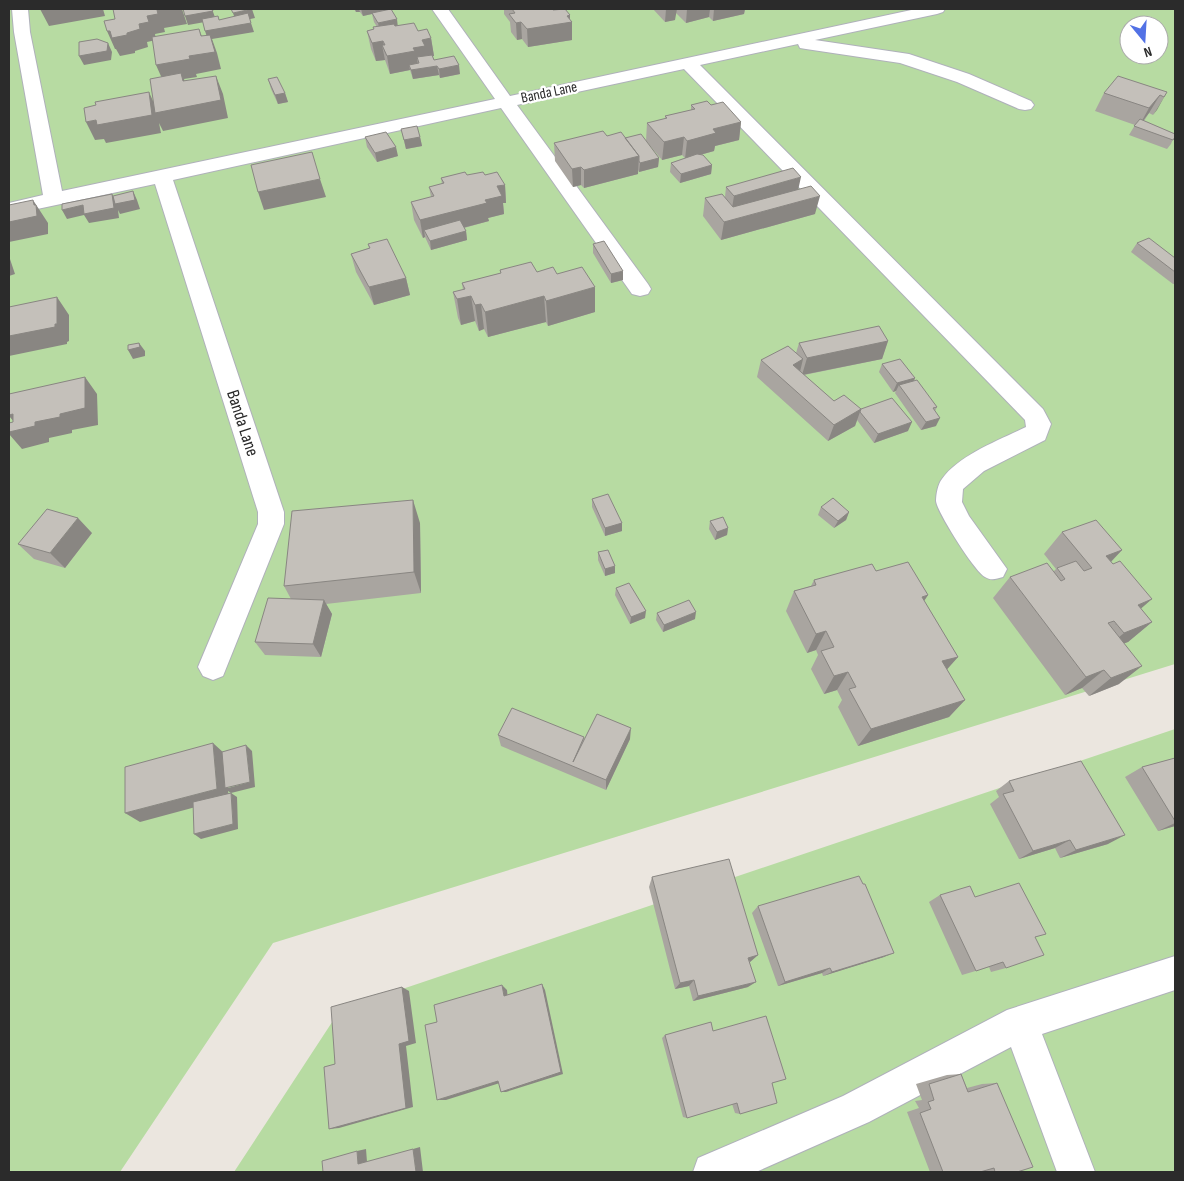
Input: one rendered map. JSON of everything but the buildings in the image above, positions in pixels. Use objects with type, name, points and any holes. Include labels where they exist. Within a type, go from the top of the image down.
[{"type":"street","points":[[20,9],[15,33],[54,199]]},
{"type":"street","points":[[440,9],[504,102],[640,289]]},
{"type":"street","name":"Banda Lane","points":[[9,209],[936,9]]},
{"type":"street","points":[[787,41],[903,58],[963,78],[1026,105]]},
{"type":"street","points":[[688,63],[1035,415],[1039,424],[1036,433],[975,464],[952,485],[949,502],[959,523],[994,569]]},
{"type":"street","name":"Banda Lane","points":[[162,176],[271,512],[271,524],[213,667]]},
{"type":"street","points":[[712,1172],[856,1108],[1020,1022],[1175,973]]},
{"type":"street","points":[[1020,1022],[1076,1172]]},
{"type":"green space","points":[[9,9],[1175,9],[1175,664],[273,943],[120,1172],[9,1172]]},
{"type":"green space","points":[[1175,729],[1175,1172],[234,1172],[340,1010]]}]
